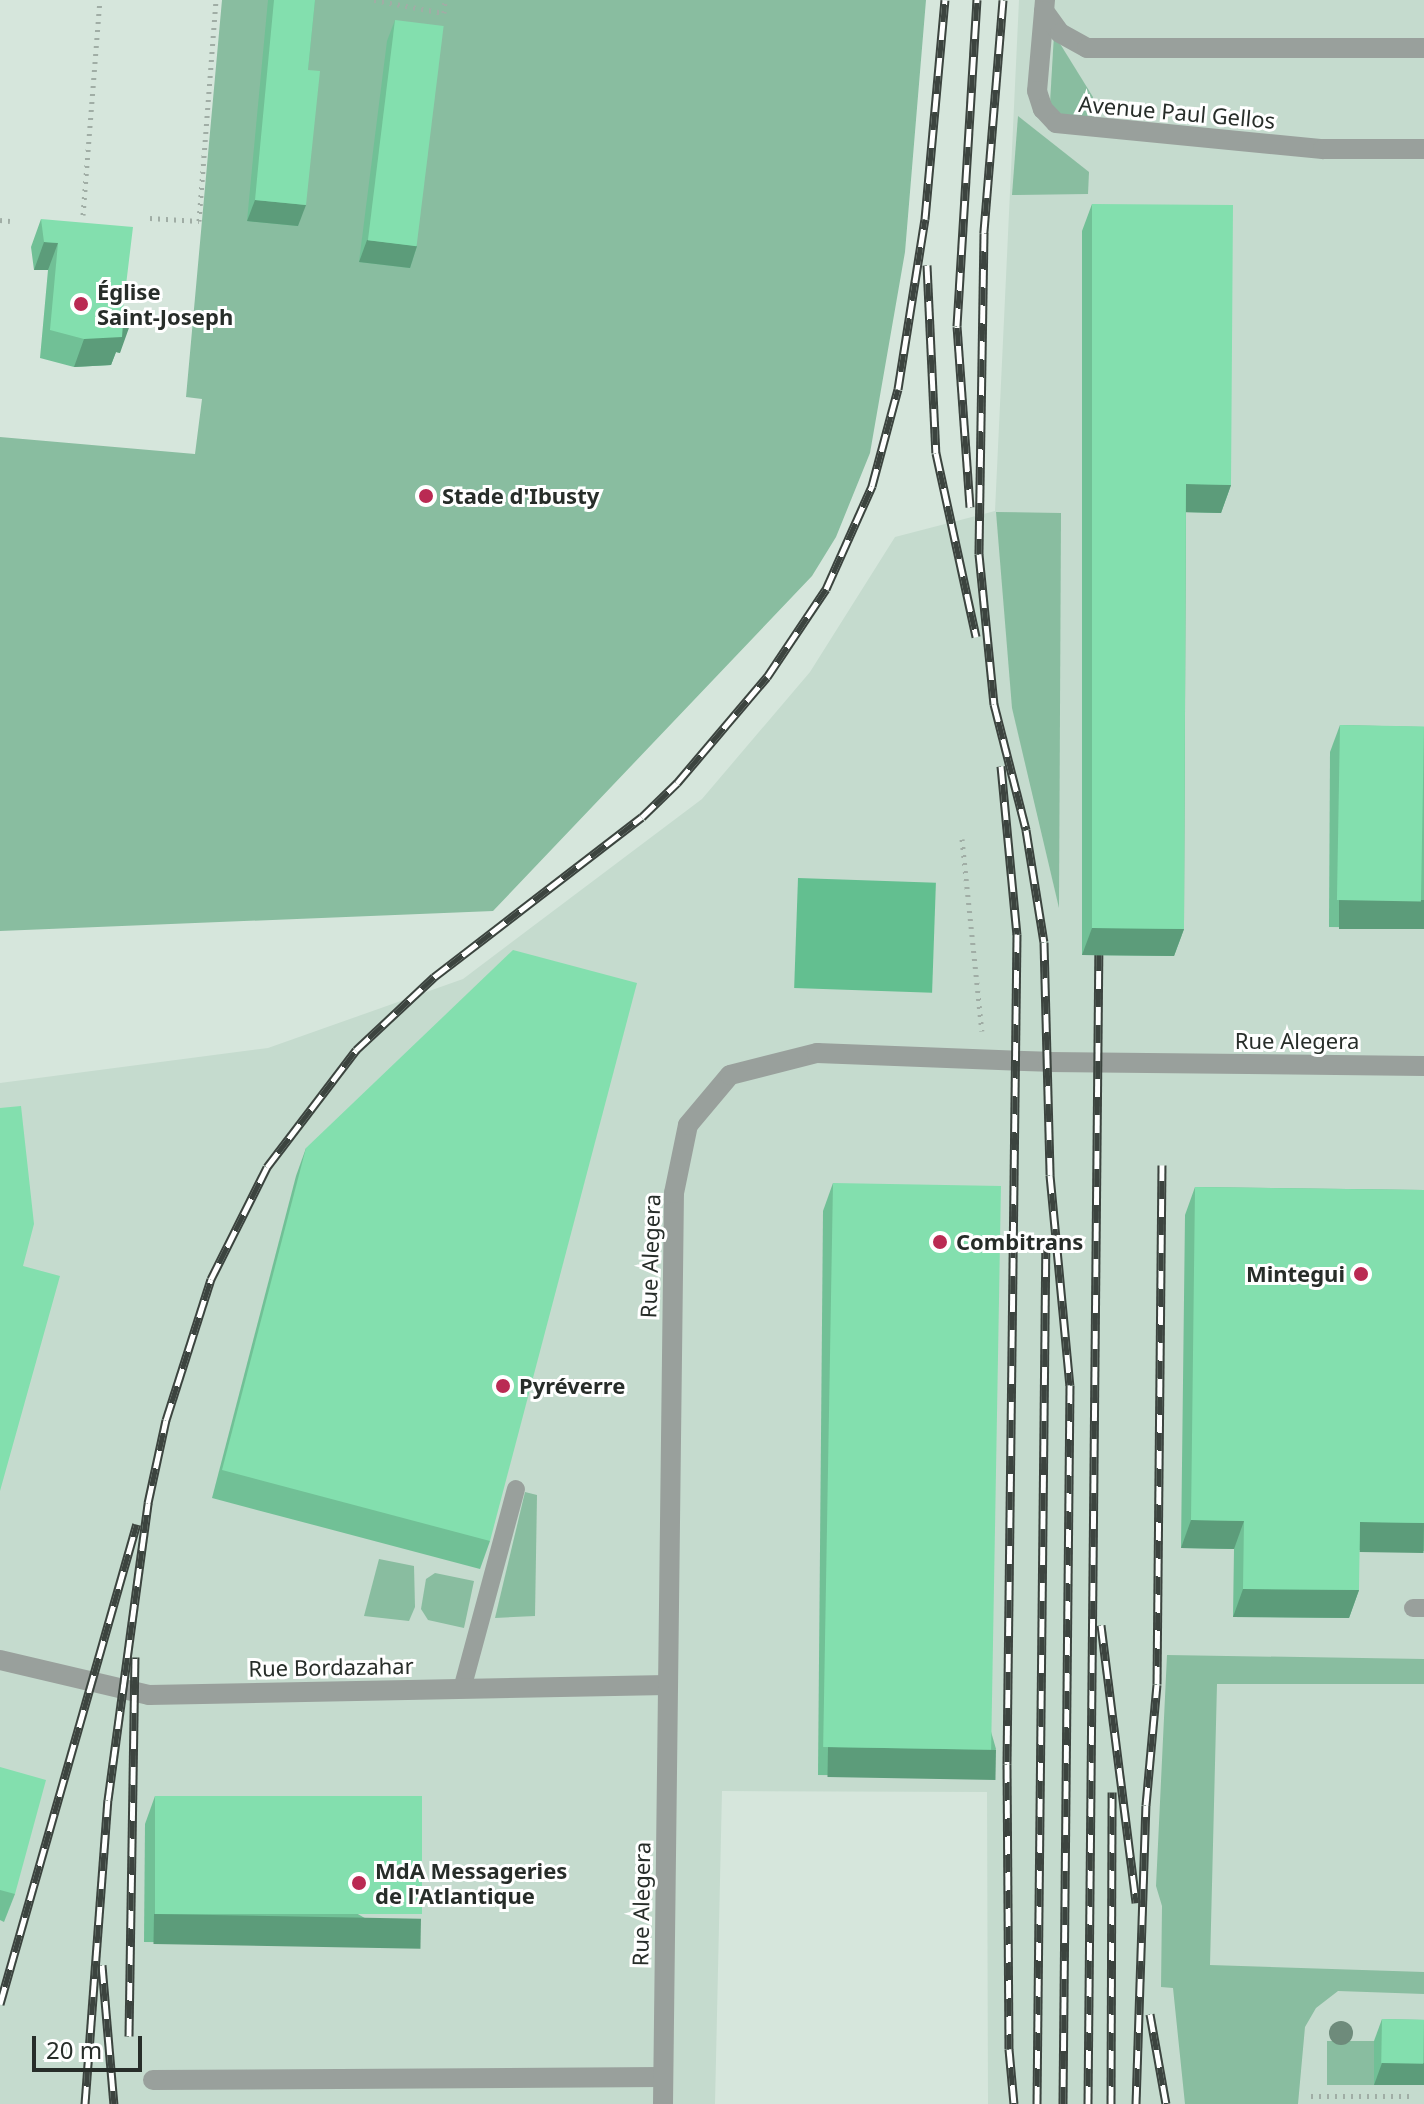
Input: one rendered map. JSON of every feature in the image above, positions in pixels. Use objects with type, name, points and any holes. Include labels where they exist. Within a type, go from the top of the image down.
[{"type":"street","points":[[1044,6],[1060,33],[1087,48],[1424,48]]},
{"type":"street","name":"Avenue Paul Gellos","points":[[1044,6],[1037,91],[1043,109],[1056,123],[1092,131],[1323,149],[1424,149]]},
{"type":"street","name":"Rue Alegera","points":[[663,2104],[674,1193],[688,1125],[730,1075],[817,1053],[980,1060],[1424,1066]]},
{"type":"street","name":"Rue Bordazahar","points":[[0,1660],[149,1695],[667,1685]]},
{"type":"street","points":[[153,2080],[663,2077]]},
{"type":"lane","points":[[462,1689],[516,1489]]},
{"type":"path","points":[[83,215],[100,0]]},
{"type":"path","points":[[150,218],[199,221],[216,0]]},
{"type":"path","points":[[374,0],[444,13],[445,0]]},
{"type":"path","points":[[0,220],[10,221]]},
{"type":"path","points":[[962,839],[984,1015],[980,1060]]},
{"type":"path","points":[[1311,2096],[1412,2096]]},
{"type":"shaded area","name":"Stade d'Ibusty","points":[[222,0],[926,0],[905,252],[870,453],[836,537],[812,576],[493,911],[0,931],[0,437],[195,454],[202,399],[186,397]]},
{"type":"shaded area","points":[[1019,0],[1424,0],[1424,2104],[988,2104],[987,1792],[722,1791],[715,2104],[0,2104],[0,1083],[268,1048],[463,979],[702,799],[810,672],[895,537],[995,511]]},
{"type":"shaded area","points":[[1054,34],[1093,97],[1092,122],[1058,113],[1050,103]]},
{"type":"shaded area","points":[[1018,116],[1089,172],[1088,194],[1012,195]]},
{"type":"shaded area","points":[[996,512],[1061,513],[1059,908],[1012,708]]},
{"type":"shaded area","points":[[798,878],[936,883],[932,993],[794,988]]},
{"type":"shaded area","points":[[525,1492],[537,1495],[535,1616],[495,1618]]},
{"type":"shaded area","points":[[379,1559],[414,1566],[415,1607],[409,1621],[364,1616]]},
{"type":"shaded area","points":[[435,1573],[474,1581],[464,1628],[428,1620],[421,1609],[426,1579]]},
{"type":"shaded area","points":[[1167,1655],[1424,1659],[1424,1684],[1217,1684],[1210,1965],[1424,1972],[1424,1994],[1338,1991],[1316,2008],[1305,2027],[1298,2104],[1185,2104],[1173,1988],[1161,1987],[1162,1906],[1156,1886]]},
{"type":"shaded area","points":[[1327,2041],[1374,2041],[1374,2085],[1327,2085]]},
{"type":"building","points":[[274,0],[315,0],[308,70],[320,71],[306,205],[255,200]]},
{"type":"building","points":[[395,20],[444,26],[417,246],[368,240]]},
{"type":"building","points":[[1092,204],[1233,205],[1231,485],[1186,484],[1184,929],[1092,928]]},
{"type":"building","name":"Église Saint-Joseph","points":[[41,219],[133,227],[123,310],[132,310],[130,325],[123,324],[122,337],[84,339],[50,330],[58,243],[44,242]]},
{"type":"building","points":[[1340,725],[1424,726],[1421,901],[1337,900]]},
{"type":"building","points":[[513,950],[637,983],[490,1541],[222,1470],[306,1148]]},
{"type":"building","points":[[21,1106],[34,1224],[23,1266],[60,1276],[0,1491],[0,1108]]},
{"type":"building","points":[[833,1183],[1001,1186],[991,1750],[823,1747]]},
{"type":"building","points":[[1195,1187],[1424,1190],[1424,1523],[1360,1522],[1359,1590],[1243,1589],[1244,1521],[1191,1520]]},
{"type":"building","points":[[0,1767],[46,1780],[15,1894],[0,1890]]},
{"type":"building","points":[[155,1796],[422,1796],[422,1914],[155,1914]]},
{"type":"building","points":[[1382,2019],[1424,2020],[1423,2064],[1381,2063]]},
{"type":"railway","points":[[85,2104],[108,1800],[148,1503],[166,1420],[211,1279],[267,1167],[356,1050],[434,977],[642,817],[677,783],[767,677],[826,589],[872,486],[898,389],[925,219],[945,0]]},
{"type":"railway","points":[[970,507],[957,326],[977,0]]},
{"type":"railway","points":[[1003,0],[984,233],[979,554],[994,704],[1026,830],[1044,942],[1050,1175],[1070,1385],[1063,2104]]},
{"type":"railway","points":[[927,265],[936,453],[976,637]]},
{"type":"railway","points":[[1001,766],[1017,934],[1007,1764],[1009,2049],[1014,2104]]},
{"type":"railway","points":[[1088,2104],[1099,934]]},
{"type":"railway","points":[[1136,2104],[1146,1805],[1157,1684],[1162,1165]]},
{"type":"railway","points":[[1037,2104],[1046,1236]]},
{"type":"railway","points":[[0,2004],[137,1524]]},
{"type":"railway","points":[[1101,1625],[1136,1903]]},
{"type":"railway","points":[[129,2036],[135,1657]]},
{"type":"railway","points":[[1111,2104],[1112,1792]]},
{"type":"railway","points":[[102,1965],[114,2104]]},
{"type":"railway","points":[[1150,2014],[1166,2104]]},
{"type":"place","name":"Église Saint-Joseph","points":[[81,304]]},
{"type":"place","name":"Stade d'Ibusty","points":[[426,496]]},
{"type":"place","name":"Combitrans","points":[[940,1242]]},
{"type":"place","name":"Mintegui","points":[[1361,1274]]},
{"type":"place","name":"Pyréverre","points":[[503,1386]]},
{"type":"place","name":"MdA Messageries de l'Atlantique","points":[[359,1883]]}]
